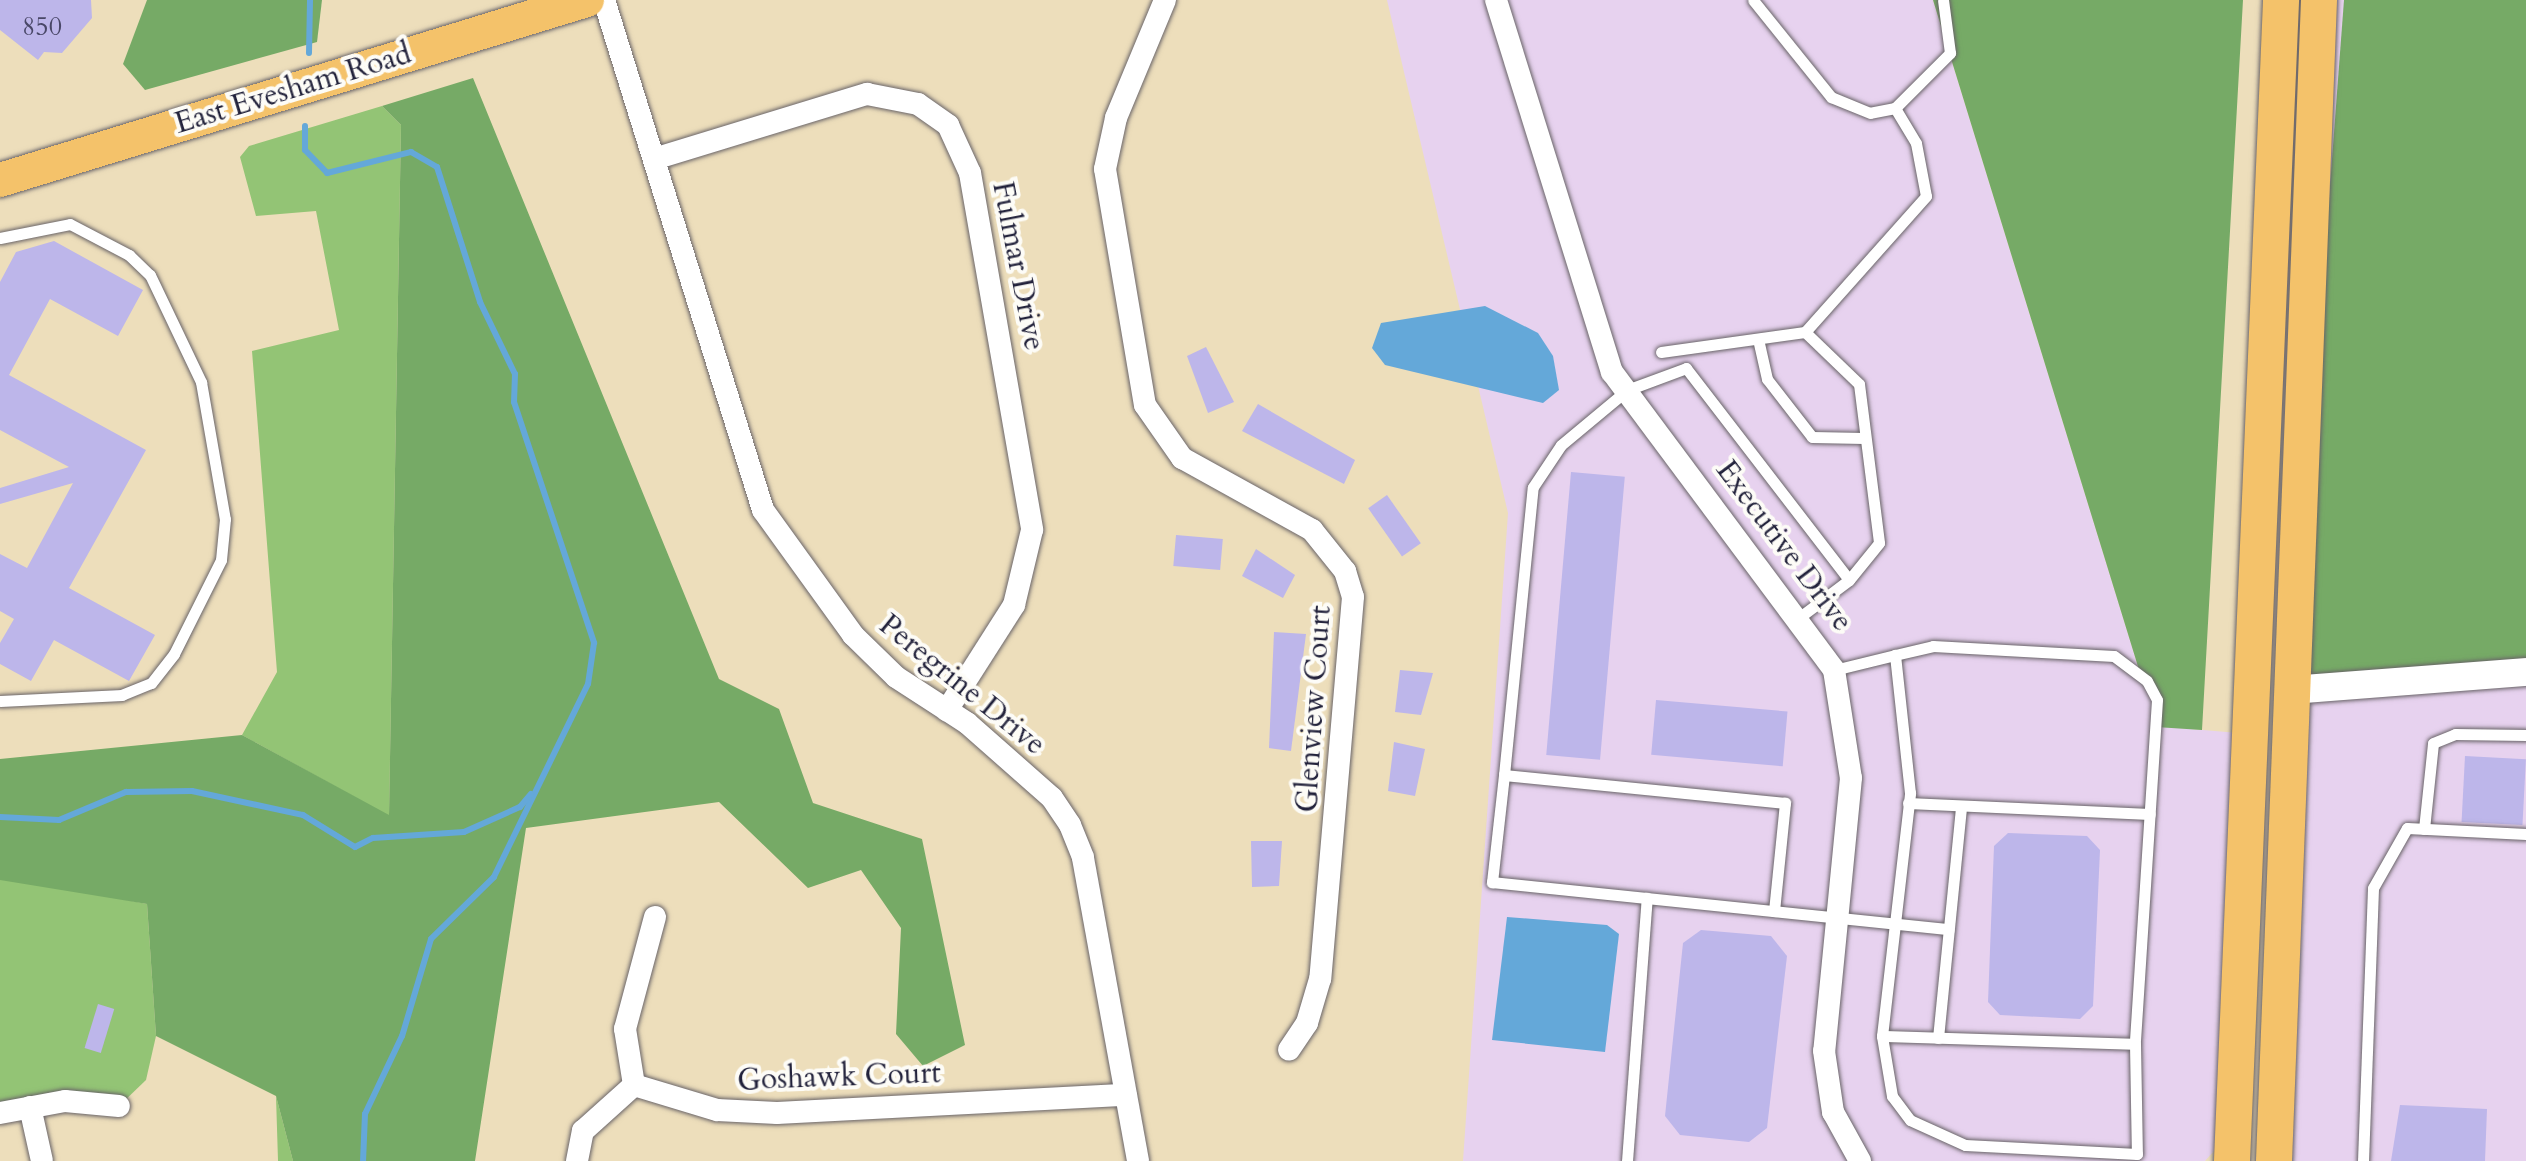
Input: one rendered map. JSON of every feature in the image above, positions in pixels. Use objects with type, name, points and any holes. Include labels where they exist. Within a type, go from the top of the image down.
[{"type":"highway","points":[[2205,1161],[2233,1146],[2281,0]]},
{"type":"highway","points":[[2274,1161],[2319,0]]},
{"type":"highway","points":[[2254,621],[2262,672],[2292,690]]},
{"type":"main road","name":"East Evesham Road","points":[[0,180],[568,3]]},
{"type":"street","name":"Peregrine Drive","points":[[604,0],[763,510],[853,635],[1052,798],[1070,825],[1138,1161]]},
{"type":"street","name":"Glenview Court","points":[[1165,0],[1116,118],[1105,169],[1145,405],[1182,458],[1312,530],[1345,571],[1353,597],[1320,979],[1307,1023],[1289,1050]]},
{"type":"street","name":"Executive Drive","points":[[1496,0],[1591,318],[1627,390],[1801,616],[1834,670],[1851,778],[1841,918],[1824,1051],[1833,1112],[1860,1161]]},
{"type":"street","name":"Fulmar Drive","points":[[654,159],[867,94],[918,104],[948,125],[970,173],[1032,530],[1030,566],[1014,605],[947,710]]},
{"type":"street","points":[[2292,690],[2526,672]]},
{"type":"street","points":[[577,1161],[583,1131],[634,1085],[625,1029],[655,917]]},
{"type":"street","name":"Goshawk Court","points":[[634,1085],[717,1110],[777,1113],[1126,1095]]},
{"type":"street","points":[[0,1113],[30,1107],[119,1106]]},
{"type":"street","points":[[30,1107],[42,1161]]},
{"type":"lane","points":[[1753,0],[1831,97],[1870,113],[1895,108],[1950,53],[1943,0]]},
{"type":"lane","points":[[1661,352],[1805,332],[1926,196],[1916,143],[1895,108]]},
{"type":"lane","points":[[0,238],[70,224],[129,255],[150,275],[201,382],[225,519],[221,560],[174,654],[151,683],[122,695],[0,701]]},
{"type":"lane","points":[[1801,616],[1849,580],[1879,543],[1852,369],[1805,332]]},
{"type":"lane","points":[[1758,339],[1767,379],[1812,437],[1864,438]]},
{"type":"lane","points":[[1849,580],[1686,368],[1627,390],[1561,445],[1533,487],[1492,882],[1949,929]]},
{"type":"lane","points":[[1834,670],[1895,655],[1933,646],[2114,656],[2133,666],[2157,700],[2135,1044],[2137,1154],[1965,1145],[1936,1137],[1892,1096],[1882,1036],[1908,803],[1895,655]]},
{"type":"lane","points":[[2424,829],[2433,743],[2455,734],[2526,735]]},
{"type":"lane","points":[[1504,775],[1785,803],[1774,911]]},
{"type":"lane","points":[[1908,803],[2150,814]]},
{"type":"lane","points":[[1938,1038],[1961,806]]},
{"type":"lane","points":[[2363,1161],[2373,888],[2407,828],[2526,834]]},
{"type":"lane","points":[[1627,1161],[1647,898]]},
{"type":"lane","points":[[1882,1036],[2135,1044]]},
{"type":"shaded area","points":[[1387,0],[1933,0],[2140,673],[2157,700],[2156,726],[2250,734],[2233,1130],[2205,1161],[1463,1161],[1508,513]]},
{"type":"shaded area","points":[[2320,0],[2526,0],[2526,1161],[2274,1161]]},
{"type":"green space","points":[[147,0],[322,0],[317,42],[145,90],[123,64]]},
{"type":"green space","points":[[1933,0],[2243,0],[2202,730],[2156,727],[2157,700],[2140,673]]},
{"type":"green space","points":[[2344,0],[2526,0],[2526,672],[2292,690]]},
{"type":"green space","points":[[473,78],[719,679],[779,709],[813,803],[922,839],[965,1045],[923,1066],[896,1034],[901,928],[861,870],[808,888],[719,802],[526,828],[475,1161],[293,1161],[276,1096],[156,1036],[147,904],[0,880],[0,759],[242,735],[389,815],[401,125],[382,106]]},
{"type":"green space","points":[[382,106],[401,125],[389,816],[242,735],[277,672],[252,351],[339,330],[316,211],[256,216],[240,157],[249,146]]},
{"type":"green space","points":[[11,877],[147,904],[156,1036],[146,1080],[119,1106],[0,1113],[0,880]]},
{"type":"green space","points":[[276,1096],[293,1161],[278,1161]]},
{"type":"water","points":[[1485,306],[1538,333],[1553,356],[1559,390],[1543,403],[1385,365],[1372,348],[1381,323]]},
{"type":"water","points":[[1507,917],[1607,925],[1619,934],[1605,1052],[1492,1040]]},
{"type":"building","points":[[0,0],[91,0],[92,18],[62,53],[44,52],[38,60],[0,30]]},
{"type":"building","points":[[54,241],[143,290],[118,336],[50,299],[9,375],[146,450],[69,588],[155,635],[129,681],[54,640],[31,681],[0,664],[0,643],[14,619],[0,611],[0,554],[27,568],[73,483],[0,504],[0,488],[69,467],[0,430],[0,282],[16,252]]},
{"type":"building","points":[[1206,347],[1234,402],[1208,413],[1187,356]]},
{"type":"building","points":[[1258,404],[1355,460],[1344,484],[1242,431]]},
{"type":"building","points":[[1571,472],[1625,477],[1600,760],[1546,755]]},
{"type":"building","points":[[1387,495],[1421,543],[1402,557],[1368,508]]},
{"type":"building","points":[[1176,535],[1223,539],[1220,570],[1173,566]]},
{"type":"building","points":[[1256,549],[1295,575],[1283,598],[1242,576]]},
{"type":"building","points":[[1274,632],[1306,634],[1291,751],[1269,748]]},
{"type":"building","points":[[1400,670],[1433,673],[1421,715],[1395,712]]},
{"type":"building","points":[[1656,700],[1787,712],[1783,766],[1651,755]]},
{"type":"building","points":[[1394,742],[1425,749],[1415,796],[1388,791]]},
{"type":"building","points":[[2465,756],[2526,759],[2522,825],[2462,822]]},
{"type":"building","points":[[2008,833],[2087,836],[2100,850],[2093,1006],[2080,1019],[2000,1015],[1988,1002],[1994,846]]},
{"type":"building","points":[[1251,841],[1282,841],[1279,886],[1252,887]]},
{"type":"building","points":[[1701,930],[1771,936],[1787,956],[1767,1128],[1749,1142],[1680,1135],[1665,1116],[1683,943]]},
{"type":"building","points":[[98,1004],[114,1009],[101,1053],[85,1048]]},
{"type":"building","points":[[2400,1105],[2487,1109],[2485,1161],[2391,1161]]},
{"type":"waterway","points":[[309,53],[310,0]]},
{"type":"waterway","points":[[305,126],[305,150],[327,173],[411,152],[437,167],[480,302],[515,374],[514,402],[594,643],[588,684],[494,877],[431,939],[402,1036],[365,1114],[363,1161]]},
{"type":"waterway","points":[[0,817],[59,820],[126,792],[192,791],[303,815],[355,847],[373,838],[464,832],[520,807],[531,794]]}]
